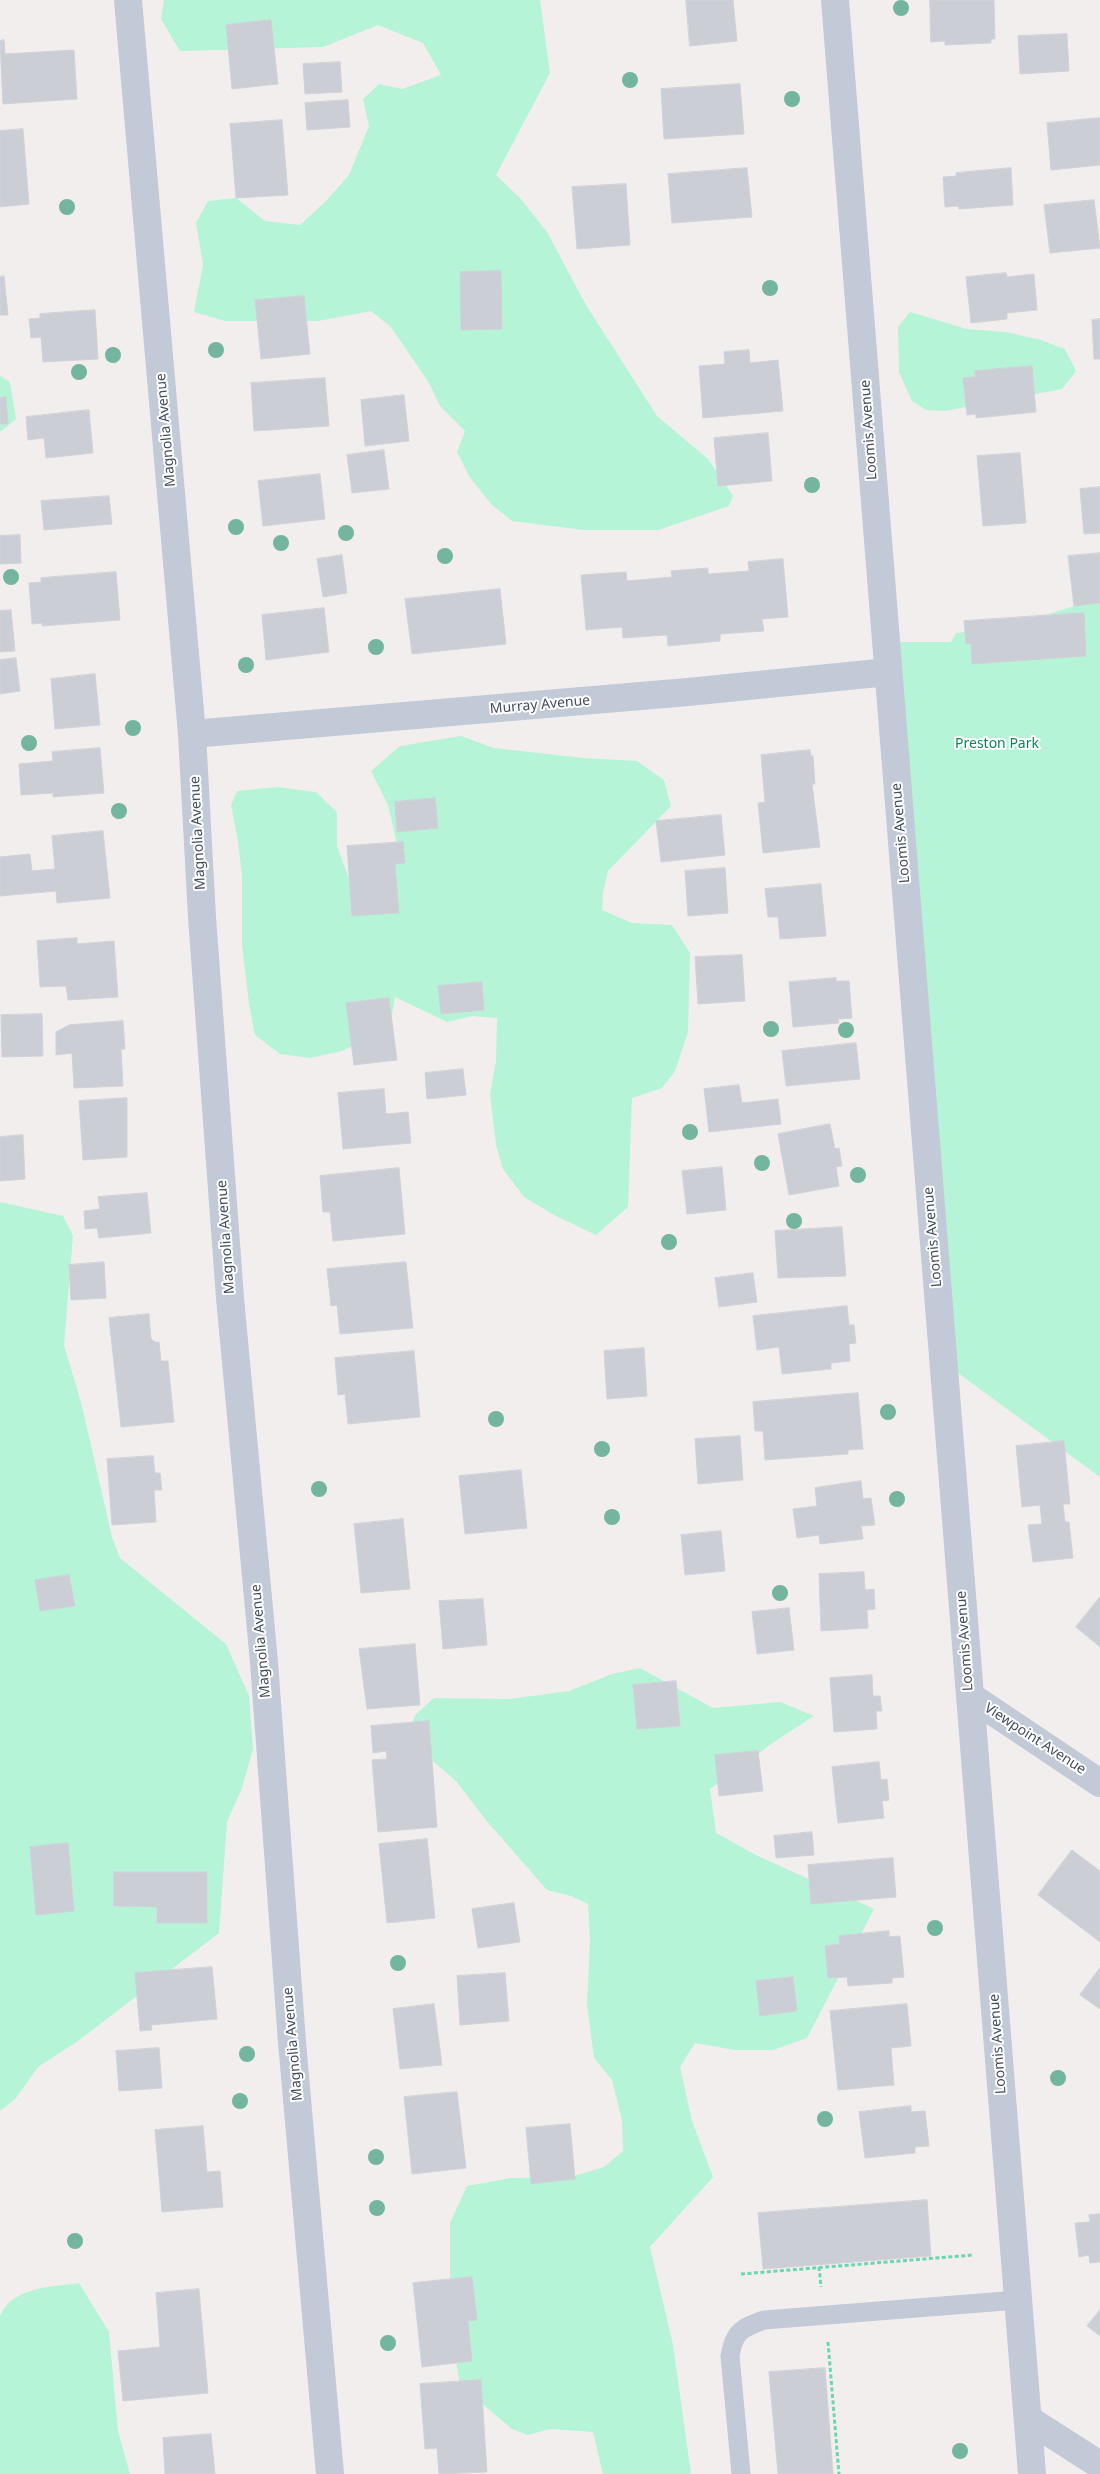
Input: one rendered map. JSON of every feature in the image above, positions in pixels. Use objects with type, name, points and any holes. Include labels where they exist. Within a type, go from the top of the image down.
[{"type":"street","name":"Magnolia Avenue","points":[[128,0],[192,734],[202,917],[230,1298],[264,1662],[293,2052],[330,2474]]},
{"type":"street","name":"Loomis Avenue","points":[[835,0],[1032,2474]]},
{"type":"street","name":"Murray Avenue","points":[[192,734],[688,692],[888,672]]},
{"type":"street","name":"Viewpoint Avenue","points":[[970,1696],[1100,1783]]},
{"type":"street","points":[[1028,2419],[1100,2465]]},
{"type":"lane","points":[[741,2474],[730,2356],[732,2342],[742,2328],[764,2320],[1018,2300]]},
{"type":"path","points":[[741,2274],[973,2255]]},
{"type":"path","points":[[819,2267],[839,2474]]},
{"type":"green space","points":[[164,0],[540,0],[550,73],[496,175],[520,198],[547,232],[586,305],[657,416],[708,459],[733,496],[729,506],[658,530],[584,530],[512,521],[491,504],[469,476],[457,452],[465,431],[440,406],[429,383],[391,327],[371,311],[318,321],[225,321],[194,312],[203,265],[196,223],[208,201],[236,198],[265,221],[300,225],[326,201],[349,175],[369,126],[363,99],[379,84],[402,89],[441,75],[423,43],[378,25],[323,47],[180,51],[161,19]]},
{"type":"green space","points":[[910,312],[967,329],[1006,332],[1041,340],[1065,349],[1076,371],[1062,389],[945,411],[926,410],[912,401],[899,372],[898,327]]},
{"type":"green space","points":[[0,376],[10,382],[16,419],[0,432]]},
{"type":"green space","name":"Preston Park","points":[[1100,598],[1100,1477],[943,1362],[886,642],[951,642],[956,633],[1007,627]]},
{"type":"green space","points":[[461,736],[494,748],[583,758],[637,761],[664,780],[671,806],[608,871],[603,892],[602,910],[632,923],[672,925],[690,953],[688,1032],[675,1071],[662,1088],[632,1098],[628,1207],[596,1235],[556,1216],[524,1197],[503,1169],[496,1145],[490,1094],[496,1061],[497,1018],[473,1016],[447,1022],[395,997],[391,1021],[360,1042],[342,1051],[310,1058],[280,1054],[255,1035],[249,1004],[242,945],[242,876],[231,805],[237,791],[278,787],[316,792],[337,812],[337,846],[350,881],[399,852],[388,805],[371,771],[400,746]]},
{"type":"green space","points":[[0,1202],[63,1216],[73,1236],[64,1345],[82,1406],[112,1537],[120,1558],[226,1644],[249,1696],[253,1749],[242,1788],[227,1822],[219,1933],[78,2041],[38,2067],[16,2098],[0,2111]]},
{"type":"green space","points":[[640,1668],[713,1708],[780,1702],[814,1716],[774,1742],[710,1789],[716,1833],[756,1855],[874,1909],[807,2038],[773,2050],[735,2050],[695,2043],[680,2067],[692,2121],[713,2177],[650,2247],[673,2345],[691,2474],[603,2474],[593,2432],[550,2429],[528,2435],[512,2429],[460,2385],[450,2322],[450,2223],[467,2186],[511,2178],[571,2177],[604,2167],[623,2151],[622,2120],[612,2080],[594,2058],[587,2005],[590,1939],[588,1904],[571,1896],[547,1890],[485,1819],[456,1781],[433,1761],[410,1732],[415,1715],[434,1698],[510,1699],[569,1691],[612,1674]]},
{"type":"green space","points":[[79,2283],[109,2332],[118,2431],[130,2474],[0,2474],[0,2317],[5,2307],[22,2294],[33,2290]]},
{"type":"building","points":[[686,0],[733,0],[737,41],[690,46]]},
{"type":"building","points":[[930,0],[994,0],[995,39],[991,39],[991,43],[945,45],[945,41],[931,42]]},
{"type":"building","points":[[271,20],[278,84],[232,89],[226,25]]},
{"type":"building","points":[[1067,34],[1069,71],[1020,74],[1018,36]]},
{"type":"building","points":[[4,40],[5,54],[74,50],[77,99],[3,104],[0,41]]},
{"type":"building","points":[[340,62],[342,92],[305,94],[303,64]]},
{"type":"building","points":[[740,84],[744,134],[664,139],[661,89]]},
{"type":"building","points":[[348,100],[350,127],[307,130],[305,103]]},
{"type":"building","points":[[1100,118],[1100,165],[1051,170],[1047,123]]},
{"type":"building","points":[[282,120],[288,195],[236,198],[230,124]]},
{"type":"building","points":[[23,129],[29,204],[0,207],[0,131]]},
{"type":"building","points":[[747,168],[752,217],[672,223],[668,174]]},
{"type":"building","points":[[1011,168],[1013,205],[959,209],[958,206],[945,207],[943,177],[956,176],[956,173]]},
{"type":"building","points":[[626,184],[630,245],[577,249],[572,187]]},
{"type":"building","points":[[1094,200],[1100,248],[1050,253],[1044,205]]},
{"type":"building","points":[[501,271],[502,329],[461,330],[460,272]]},
{"type":"building","points":[[1006,273],[1007,277],[1034,274],[1037,310],[1007,313],[1007,319],[971,323],[966,277]]},
{"type":"building","points":[[4,276],[8,315],[0,315],[0,277]]},
{"type":"building","points":[[304,296],[310,354],[261,359],[255,300]]},
{"type":"building","points":[[95,310],[98,359],[43,362],[41,337],[31,338],[29,319],[40,318],[40,314]]},
{"type":"building","points":[[1100,319],[1100,359],[1094,359],[1092,320]]},
{"type":"building","points":[[749,350],[750,363],[778,360],[783,411],[703,418],[699,366],[725,364],[724,352]]},
{"type":"building","points":[[1032,366],[1036,412],[976,418],[976,414],[967,415],[963,378],[975,377],[975,371]]},
{"type":"building","points":[[325,378],[329,426],[254,431],[251,383]]},
{"type":"building","points":[[404,395],[409,441],[365,446],[361,400]]},
{"type":"building","points":[[6,397],[8,424],[0,424],[0,398]]},
{"type":"building","points":[[89,410],[93,453],[46,458],[44,438],[28,440],[26,417]]},
{"type":"building","points":[[768,433],[772,481],[718,486],[714,438]]},
{"type":"building","points":[[384,450],[389,489],[352,493],[347,455]]},
{"type":"building","points":[[1020,453],[1026,523],[983,526],[977,456]]},
{"type":"building","points":[[320,474],[325,519],[263,526],[258,481]]},
{"type":"building","points":[[1100,487],[1100,533],[1084,534],[1080,489]]},
{"type":"building","points":[[109,496],[112,524],[44,530],[41,501]]},
{"type":"building","points":[[20,535],[21,563],[0,564],[0,536]]},
{"type":"building","points":[[1100,553],[1100,603],[1074,606],[1068,556]]},
{"type":"building","points":[[342,555],[347,593],[323,597],[317,559]]},
{"type":"building","points":[[783,559],[788,617],[762,619],[764,631],[720,634],[720,641],[668,646],[667,635],[623,638],[622,627],[586,630],[581,575],[626,572],[627,581],[672,577],[671,571],[708,568],[708,574],[749,571],[748,562]]},
{"type":"building","points":[[116,572],[120,620],[42,626],[42,623],[32,624],[29,583],[41,582],[41,578]]},
{"type":"building","points":[[500,589],[506,644],[412,654],[405,599]]},
{"type":"building","points":[[324,608],[329,652],[266,660],[262,615]]},
{"type":"building","points":[[11,610],[15,651],[0,652],[0,611]]},
{"type":"building","points":[[1084,613],[1086,656],[972,664],[971,643],[966,644],[964,621]]},
{"type":"building","points":[[16,658],[20,691],[0,694],[0,660]]},
{"type":"building","points":[[95,674],[100,725],[55,729],[51,679]]},
{"type":"building","points":[[100,748],[104,793],[53,797],[53,793],[21,795],[19,764],[53,761],[52,752]]},
{"type":"building","points":[[810,750],[811,756],[813,756],[815,784],[812,784],[820,847],[763,853],[758,803],[765,802],[761,755]]},
{"type":"building","points":[[435,798],[438,828],[397,832],[395,802]]},
{"type":"building","points":[[721,815],[725,855],[661,862],[656,821]]},
{"type":"building","points":[[103,831],[110,898],[57,903],[56,891],[0,896],[0,857],[30,854],[32,871],[55,869],[52,836]]},
{"type":"building","points":[[403,842],[405,863],[395,864],[399,913],[352,916],[347,846]]},
{"type":"building","points":[[725,868],[728,913],[688,916],[685,871]]},
{"type":"building","points":[[821,884],[826,936],[780,939],[778,917],[768,917],[765,889]]},
{"type":"building","points":[[77,938],[77,944],[114,941],[118,997],[68,1000],[66,986],[40,987],[37,941]]},
{"type":"building","points":[[742,955],[745,1001],[698,1004],[695,957]]},
{"type":"building","points":[[836,978],[836,981],[849,981],[852,1018],[838,1019],[839,1023],[793,1027],[789,982]]},
{"type":"building","points":[[482,982],[484,1010],[441,1014],[438,986]]},
{"type":"building","points":[[389,998],[397,1060],[354,1065],[346,1003]]},
{"type":"building","points":[[42,1014],[43,1056],[2,1057],[1,1015]]},
{"type":"building","points":[[123,1021],[125,1049],[121,1049],[123,1086],[74,1088],[72,1053],[56,1055],[56,1032],[69,1025]]},
{"type":"building","points":[[856,1043],[860,1079],[786,1086],[782,1051]]},
{"type":"building","points":[[463,1069],[466,1095],[427,1099],[425,1073]]},
{"type":"building","points":[[739,1085],[742,1103],[778,1099],[781,1124],[709,1132],[704,1089]]},
{"type":"building","points":[[384,1089],[386,1114],[408,1112],[411,1143],[343,1149],[338,1093]]},
{"type":"building","points":[[127,1098],[127,1157],[83,1160],[79,1101]]},
{"type":"building","points":[[830,1124],[835,1149],[839,1148],[842,1166],[836,1167],[839,1186],[789,1195],[778,1134]]},
{"type":"building","points":[[23,1135],[25,1179],[0,1181],[0,1137]]},
{"type":"building","points":[[722,1167],[726,1210],[687,1214],[682,1171]]},
{"type":"building","points":[[399,1168],[405,1234],[333,1241],[330,1212],[323,1212],[320,1176]]},
{"type":"building","points":[[147,1193],[151,1233],[99,1238],[97,1228],[85,1229],[84,1211],[100,1209],[98,1197]]},
{"type":"building","points":[[842,1227],[846,1276],[778,1278],[775,1231]]},
{"type":"building","points":[[104,1262],[106,1298],[71,1300],[69,1265]]},
{"type":"building","points":[[406,1262],[413,1328],[340,1334],[337,1305],[331,1306],[327,1269]]},
{"type":"building","points":[[753,1273],[757,1302],[719,1307],[715,1278]]},
{"type":"building","points":[[847,1306],[849,1325],[854,1325],[856,1343],[849,1344],[850,1361],[831,1363],[831,1369],[782,1374],[779,1347],[757,1350],[753,1316]]},
{"type":"building","points":[[149,1314],[151,1339],[159,1342],[161,1361],[168,1361],[174,1422],[121,1427],[109,1318]]},
{"type":"building","points":[[644,1348],[647,1396],[607,1399],[604,1351]]},
{"type":"building","points":[[414,1351],[420,1417],[348,1424],[345,1394],[338,1395],[335,1358]]},
{"type":"building","points":[[858,1393],[863,1449],[848,1450],[848,1454],[765,1460],[763,1431],[755,1431],[753,1402]]},
{"type":"building","points":[[740,1436],[743,1480],[698,1484],[695,1439]]},
{"type":"building","points":[[1064,1441],[1070,1504],[1063,1504],[1065,1522],[1069,1522],[1073,1558],[1033,1562],[1028,1525],[1042,1524],[1040,1505],[1022,1507],[1016,1446]]},
{"type":"building","points":[[153,1456],[155,1473],[160,1473],[162,1490],[154,1490],[156,1522],[112,1525],[107,1459]]},
{"type":"building","points":[[521,1470],[527,1528],[465,1534],[459,1476]]},
{"type":"building","points":[[861,1481],[863,1499],[871,1498],[875,1525],[861,1526],[863,1539],[820,1544],[819,1535],[797,1538],[793,1509],[817,1506],[815,1488]]},
{"type":"building","points":[[403,1519],[410,1589],[361,1593],[354,1524]]},
{"type":"building","points":[[721,1531],[725,1571],[685,1575],[681,1535]]},
{"type":"building","points":[[864,1572],[865,1590],[874,1589],[875,1609],[867,1610],[868,1628],[821,1631],[819,1574]]},
{"type":"building","points":[[69,1575],[75,1606],[40,1611],[35,1580]]},
{"type":"building","points":[[1100,1597],[1100,1647],[1076,1627]]},
{"type":"building","points":[[483,1599],[487,1645],[443,1649],[439,1601]]},
{"type":"building","points":[[789,1608],[794,1650],[757,1654],[752,1612]]},
{"type":"building","points":[[415,1644],[420,1705],[367,1709],[359,1649]]},
{"type":"building","points":[[872,1675],[873,1696],[880,1696],[882,1711],[876,1711],[877,1729],[834,1732],[830,1678]]},
{"type":"building","points":[[676,1681],[680,1726],[637,1729],[633,1685]]},
{"type":"building","points":[[429,1721],[437,1827],[378,1832],[372,1760],[387,1759],[386,1751],[373,1753],[371,1726]]},
{"type":"building","points":[[758,1751],[763,1791],[719,1796],[715,1755]]},
{"type":"building","points":[[879,1762],[881,1780],[887,1779],[889,1800],[882,1801],[884,1818],[838,1823],[832,1767]]},
{"type":"building","points":[[812,1832],[814,1855],[776,1858],[774,1836]]},
{"type":"building","points":[[427,1839],[435,1918],[387,1923],[379,1844]]},
{"type":"building","points":[[68,1843],[74,1911],[36,1915],[30,1847]]},
{"type":"building","points":[[1072,1850],[1100,1871],[1100,1942],[1038,1895]]},
{"type":"building","points":[[893,1858],[896,1897],[811,1904],[808,1865]]},
{"type":"building","points":[[114,1872],[207,1872],[207,1923],[157,1923],[157,1907],[114,1906]]},
{"type":"building","points":[[514,1903],[520,1942],[478,1948],[472,1909]]},
{"type":"building","points":[[889,1931],[889,1937],[900,1936],[904,1977],[892,1978],[892,1983],[848,1986],[847,1977],[828,1978],[825,1946],[840,1944],[839,1936]]},
{"type":"building","points":[[212,1967],[217,2019],[151,2025],[152,2030],[140,2031],[135,1973]]},
{"type":"building","points":[[1100,1968],[1100,2009],[1080,1995]]},
{"type":"building","points":[[505,1973],[509,2021],[460,2025],[457,1976]]},
{"type":"building","points":[[793,1977],[797,2011],[760,2016],[756,1981]]},
{"type":"building","points":[[434,2004],[442,2065],[400,2069],[393,2009]]},
{"type":"building","points":[[907,2004],[911,2046],[891,2048],[894,2085],[838,2090],[830,2011]]},
{"type":"building","points":[[159,2048],[162,2088],[119,2091],[116,2051]]},
{"type":"building","points":[[457,2092],[466,2168],[412,2174],[404,2097]]},
{"type":"building","points":[[911,2106],[911,2112],[925,2111],[929,2146],[915,2147],[915,2153],[865,2158],[859,2112]]},
{"type":"building","points":[[570,2124],[575,2179],[531,2184],[526,2128]]},
{"type":"building","points":[[203,2126],[207,2172],[220,2171],[223,2207],[162,2212],[155,2130]]},
{"type":"building","points":[[927,2200],[931,2256],[763,2269],[758,2213]]},
{"type":"building","points":[[1100,2214],[1100,2262],[1090,2263],[1089,2255],[1079,2257],[1075,2223],[1090,2222],[1089,2215]]},
{"type":"building","points":[[472,2277],[477,2320],[468,2321],[472,2361],[422,2367],[413,2283]]},
{"type":"building","points":[[199,2289],[208,2393],[123,2401],[118,2351],[160,2347],[156,2293]]},
{"type":"building","points":[[1100,2310],[1100,2336],[1087,2326]]},
{"type":"building","points":[[825,2368],[833,2474],[778,2474],[769,2372]]},
{"type":"building","points":[[481,2380],[487,2472],[439,2474],[437,2448],[425,2449],[420,2384]]},
{"type":"building","points":[[211,2434],[215,2474],[165,2474],[163,2438]]}]
